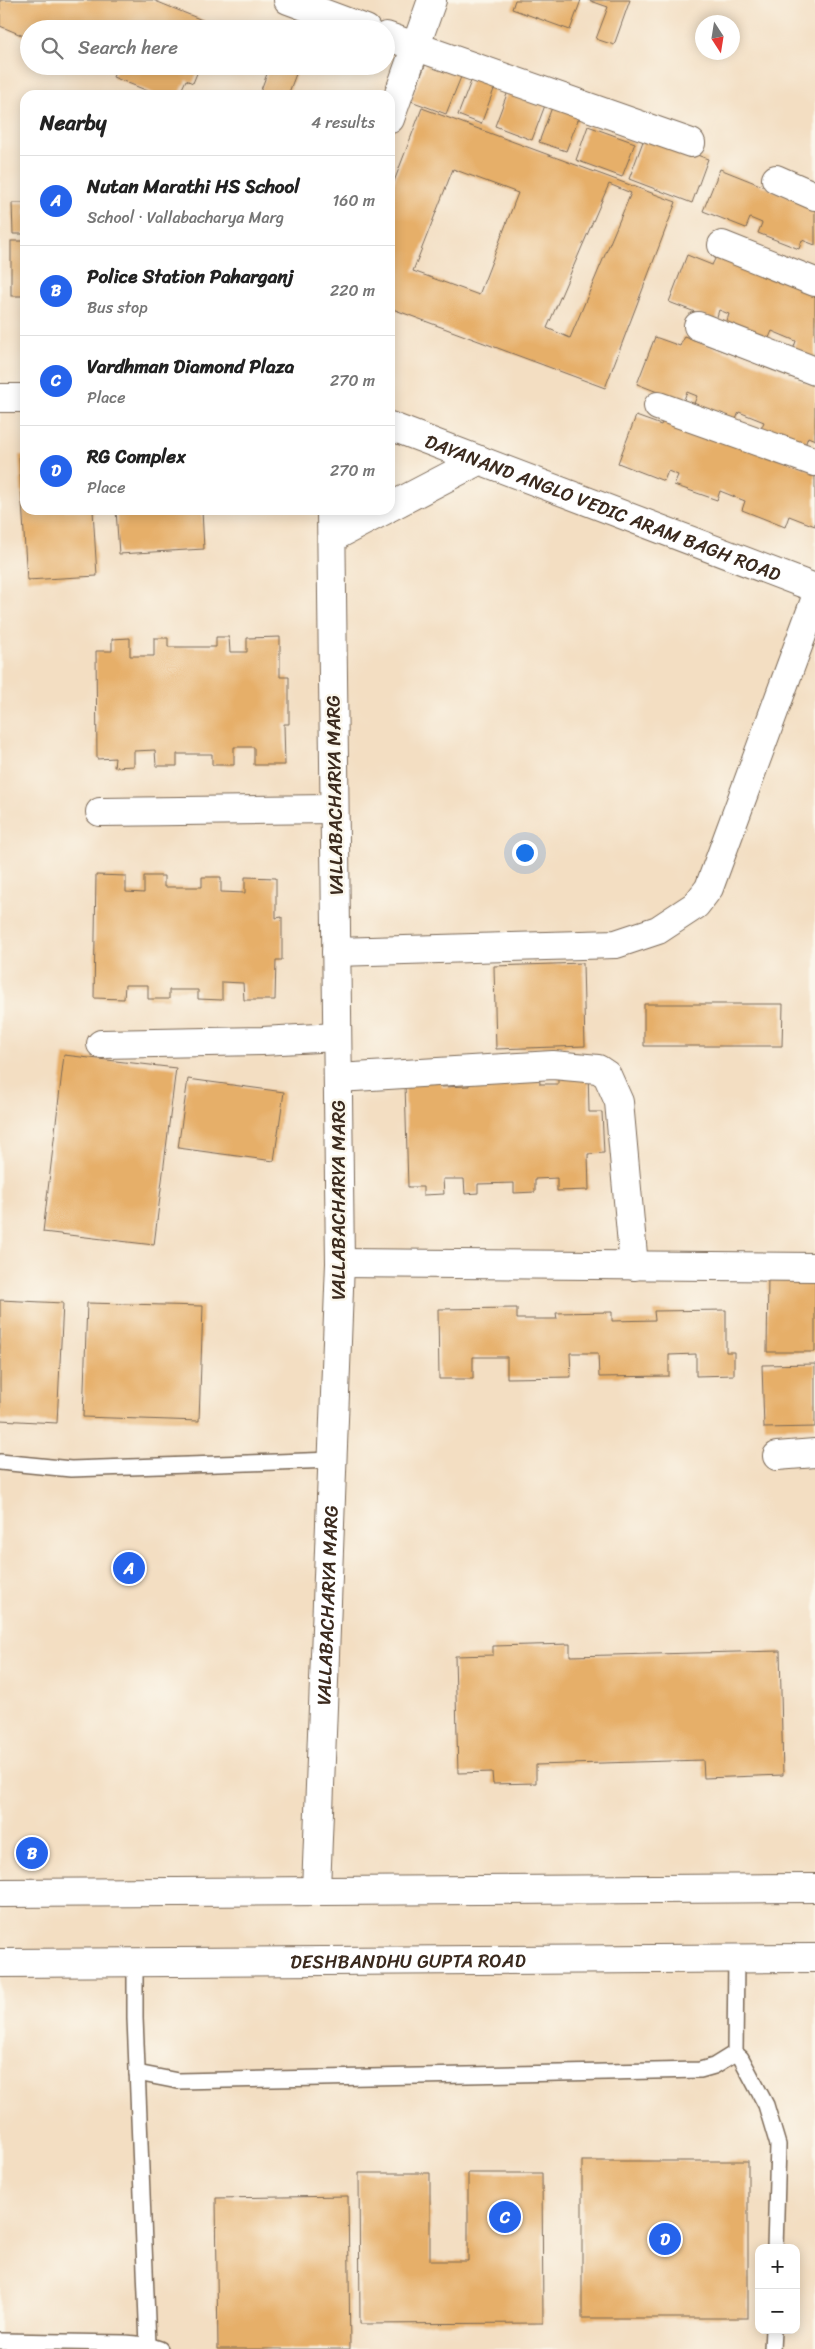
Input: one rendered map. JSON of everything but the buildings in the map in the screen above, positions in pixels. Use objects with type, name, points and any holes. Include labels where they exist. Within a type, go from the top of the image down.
[{"type":"street","points":[[288,0],[342,20]]},
{"type":"street","points":[[395,105],[432,0]]},
{"type":"street","points":[[395,39],[691,143]]},
{"type":"street","points":[[776,179],[815,196]]},
{"type":"street","points":[[722,245],[815,282]]},
{"type":"street","points":[[698,326],[815,371]]},
{"type":"street","points":[[0,398],[20,398]]},
{"type":"street","points":[[658,406],[815,462]]},
{"type":"street","name":"DAYANAND ANGLO VEDIC ARAM BAGH ROAD","points":[[395,428],[815,588]]},
{"type":"street","points":[[395,504],[480,460]]},
{"type":"street","name":"VALLABACHARYA MARG","points":[[316,1890],[340,1263],[331,515]]},
{"type":"street","points":[[332,538],[376,515]]},
{"type":"street","points":[[336,952],[616,944],[658,930],[696,905],[709,888],[815,600]]},
{"type":"street","points":[[100,812],[334,809]]},
{"type":"street","points":[[101,1044],[262,1041],[337,1037]]},
{"type":"street","points":[[338,1078],[553,1065],[598,1069],[607,1075],[619,1102],[634,1266]]},
{"type":"street","points":[[340,1263],[815,1267]]},
{"type":"street","points":[[776,1456],[815,1453]]},
{"type":"street","points":[[0,1893],[815,1888]]},
{"type":"street","name":"DESHBANDHU GUPTA ROAD","points":[[0,1963],[815,1958]]},
{"type":"lane","points":[[0,1462],[70,1469],[333,1460]]},
{"type":"lane","points":[[735,2053],[736,1957]]},
{"type":"lane","points":[[0,2342],[124,2342],[154,2347],[138,2073],[135,1962]]},
{"type":"lane","points":[[138,2073],[178,2081],[700,2070],[714,2066],[735,2053]]},
{"type":"lane","points":[[735,2053],[741,2058],[766,2105],[778,2145],[775,2244]]},
{"type":"lane","points":[[772,2349],[773,2334]]},
{"type":"place","name":"Nutan Marathi HS School","points":[[129,1568]]},
{"type":"place","name":"Police Station Paharganj","points":[[32,1853]]},
{"type":"place","name":"Vardhman Diamond Plaza","points":[[505,2217]]},
{"type":"place","name":"RG Complex","points":[[665,2239]]}]
